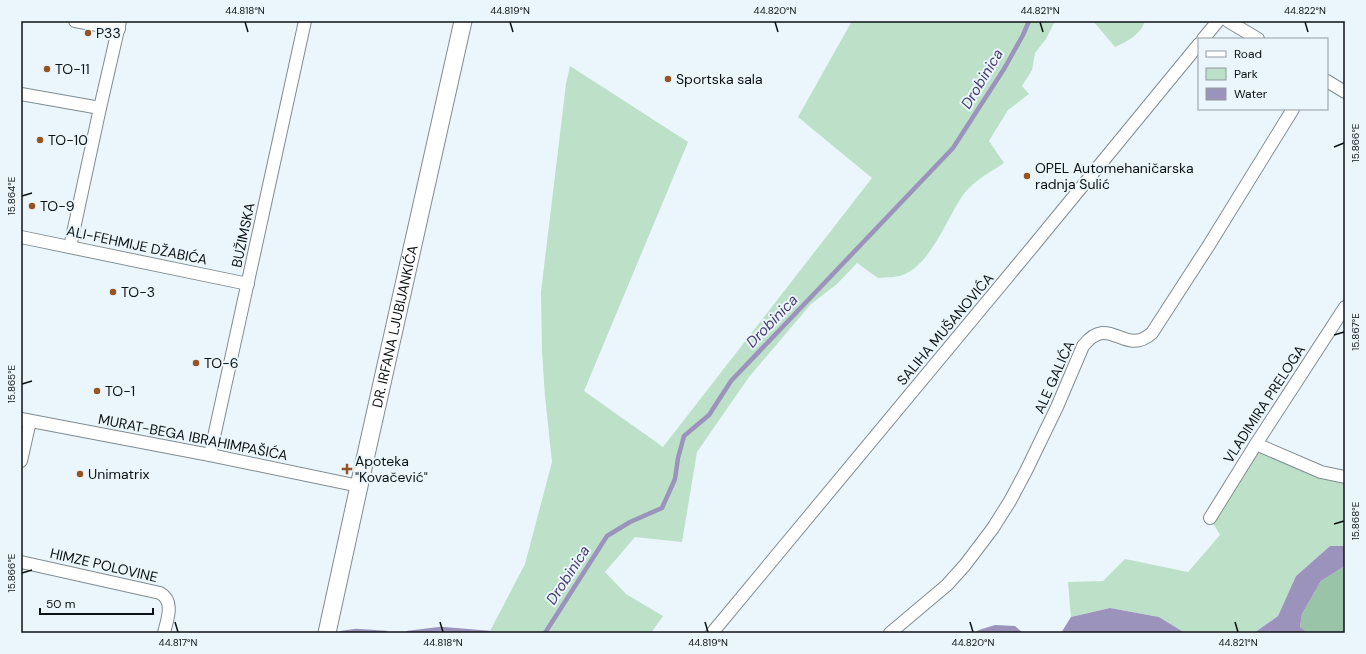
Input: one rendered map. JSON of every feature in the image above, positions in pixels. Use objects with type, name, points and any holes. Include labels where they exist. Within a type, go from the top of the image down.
[{"type":"main road","name":"DR. IRFANA LJUBIJANKIĆA","points":[[329,625],[463,21]]},
{"type":"street","points":[[70,247],[100,108],[120,25],[74,21]]},
{"type":"street","name":"BUŽIMSKA","points":[[210,455],[305,21]]},
{"type":"street","points":[[1204,38],[1218,21]]},
{"type":"street","points":[[1228,21],[1256,38]]},
{"type":"street","name":"SALIHA MUŠANOVIĆA","points":[[712,633],[1198,45]]},
{"type":"street","points":[[1328,82],[1345,92]]},
{"type":"street","points":[[21,94],[100,108]]},
{"type":"street","name":"ALE GALIĆA","points":[[890,633],[947,585],[993,528],[1026,471],[1058,407],[1083,346],[1089,339],[1096,334],[1106,332],[1131,341],[1141,340],[1147,338],[1152,332],[1209,246],[1292,110]]},
{"type":"street","name":"ALI-FEHMIJE DŽABIĆA","points":[[21,237],[248,284]]},
{"type":"street","name":"VLADIMIRA PRELOGA","points":[[1210,518],[1345,307]]},
{"type":"street","points":[[21,461],[25,420]]},
{"type":"street","name":"MURAT-BEGA IBRAHIMPAŠIĆA","points":[[25,420],[210,455],[359,486]]},
{"type":"street","points":[[1256,444],[1321,472],[1345,477]]},
{"type":"street","name":"HIMZE POLOVINE","points":[[21,562],[160,592],[164,595],[169,604],[164,633]]},
{"type":"green space","points":[[852,21],[1055,21],[1046,39],[1035,53],[1032,70],[1022,86],[1029,94],[1008,110],[989,141],[1004,163],[981,178],[965,192],[930,251],[914,268],[899,276],[878,278],[857,263],[837,284],[811,304],[749,377],[697,452],[682,542],[635,537],[605,572],[626,594],[663,616],[651,633],[489,633],[525,564],[552,462],[542,351],[541,292],[566,84],[570,66],[688,142],[584,391],[663,447],[872,178],[798,117]]},
{"type":"green space","points":[[1093,21],[1145,21],[1137,34],[1115,47]]},
{"type":"green space","points":[[1256,444],[1345,477],[1345,546],[1330,546],[1296,576],[1278,616],[1254,633],[1185,633],[1159,617],[1110,608],[1071,617],[1068,582],[1103,581],[1125,559],[1188,572],[1220,535],[1210,518]]},
{"type":"green space","points":[[1345,566],[1345,633],[1308,633],[1300,627],[1302,614],[1321,581]]},
{"type":"water","points":[[1330,546],[1345,546],[1345,566],[1321,581],[1302,614],[1300,627],[1308,633],[1254,633],[1278,616],[1296,576]]},
{"type":"water","points":[[1110,608],[1159,617],[1185,633],[1061,633],[1071,617]]},
{"type":"water","points":[[995,625],[1015,626],[1023,633],[974,633]]},
{"type":"waterway","name":"Drobinica","points":[[545,633],[607,536],[630,522],[662,508],[675,479],[678,458],[684,436],[709,415],[731,381],[953,148],[1004,69],[1029,21]]},
{"type":"waterway","name":"Drobinica","points":[[408,633],[441,629],[489,633]]},
{"type":"waterway","name":"Drobinica","points":[[342,633],[356,631],[386,633]]},
{"type":"place","name":"P33","points":[[88,33]]},
{"type":"place","name":"TO-11","points":[[47,69]]},
{"type":"place","name":"Sportska sala","points":[[668,79]]},
{"type":"place","name":"TO-10","points":[[40,140]]},
{"type":"place","name":"OPEL Automehaničarska radnja Sulić","points":[[1027,176]]},
{"type":"place","name":"TO-9","points":[[32,206]]},
{"type":"place","name":"TO-3","points":[[113,292]]},
{"type":"place","name":"TO-6","points":[[196,363]]},
{"type":"place","name":"TO-1","points":[[97,391]]},
{"type":"place","name":"Apoteka \"Kovačević\"","points":[[347,469]]},
{"type":"place","name":"Unimatrix","points":[[80,474]]}]
